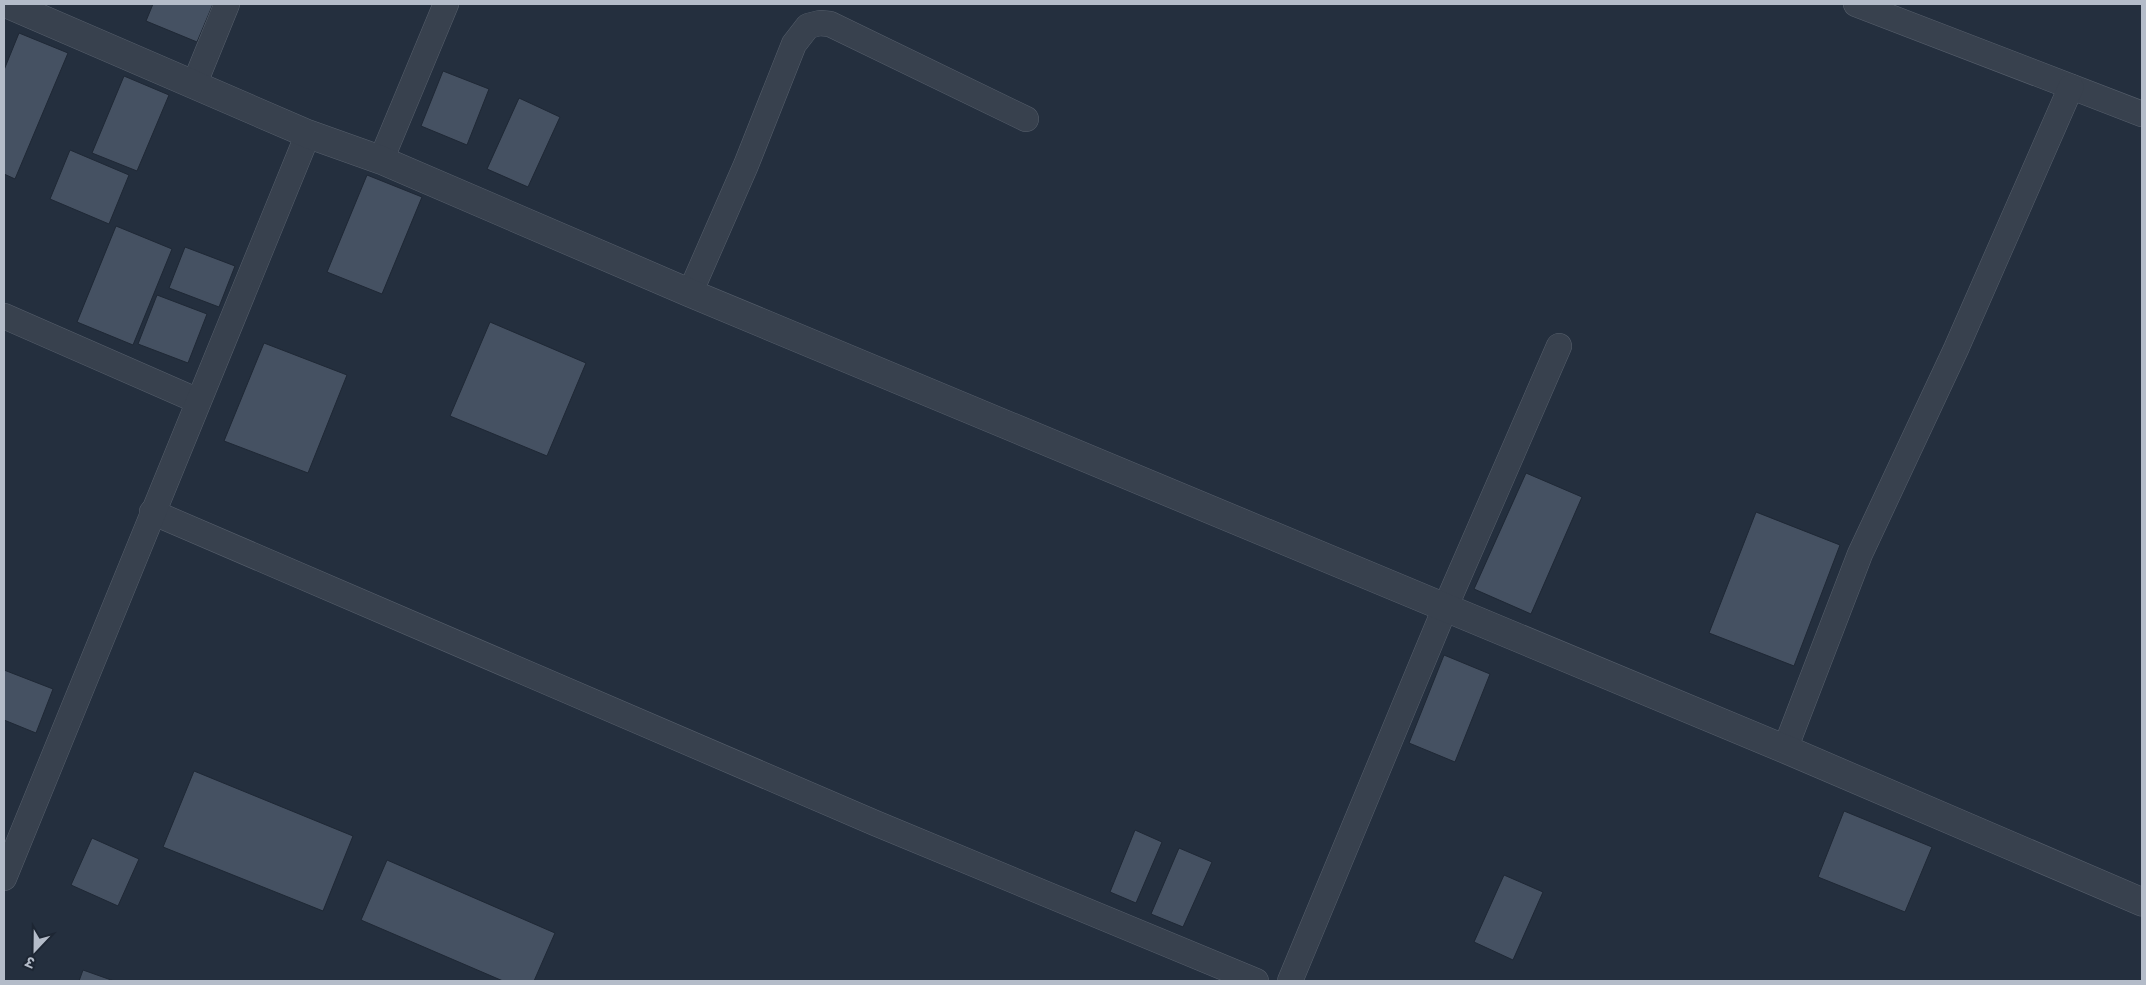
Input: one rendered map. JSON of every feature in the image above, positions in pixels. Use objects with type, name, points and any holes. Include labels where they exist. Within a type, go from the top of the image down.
[{"type":"street","points":[[7,4],[308,134],[381,160],[690,293],[1784,749],[2142,902]]},
{"type":"street","points":[[194,85],[227,4]]},
{"type":"street","points":[[381,160],[446,4]]},
{"type":"street","points":[[1856,4],[2071,87],[2141,109]]},
{"type":"street","points":[[690,293],[746,165],[794,44],[808,26],[820,23],[830,24],[1026,119]]},
{"type":"street","points":[[1784,749],[1860,554],[1956,349],[2071,87]]},
{"type":"street","points":[[4,878],[308,134]]},
{"type":"street","points":[[4,316],[198,401]]},
{"type":"street","points":[[1290,981],[1445,608],[1559,346]]},
{"type":"street","points":[[152,512],[884,827],[1256,981]]},
{"type":"building","points":[[153,4],[213,4],[197,42],[146,21]]},
{"type":"building","points":[[19,33],[68,53],[15,179],[4,174],[4,70]]},
{"type":"building","points":[[443,71],[489,89],[467,145],[421,126]]},
{"type":"building","points":[[124,76],[169,95],[137,171],[92,153]]},
{"type":"building","points":[[519,98],[560,117],[528,187],[487,169]]},
{"type":"building","points":[[70,150],[129,175],[109,224],[50,199]]},
{"type":"building","points":[[367,175],[422,197],[382,294],[327,272]]},
{"type":"building","points":[[116,226],[172,249],[133,345],[77,322]]},
{"type":"building","points":[[185,247],[235,266],[219,307],[169,288]]},
{"type":"building","points":[[157,295],[207,314],[188,363],[138,344]]},
{"type":"building","points":[[490,322],[586,363],[547,456],[450,416]]},
{"type":"building","points":[[264,343],[347,375],[308,473],[224,441]]},
{"type":"building","points":[[1526,473],[1582,497],[1531,614],[1474,589]]},
{"type":"building","points":[[1756,512],[1840,545],[1794,666],[1709,633]]},
{"type":"building","points":[[1444,655],[1490,674],[1455,762],[1409,743]]},
{"type":"building","points":[[4,670],[53,689],[36,733],[4,720]]},
{"type":"building","points":[[194,771],[353,836],[323,911],[163,847]]},
{"type":"building","points":[[1844,811],[1932,847],[1905,912],[1818,877]]},
{"type":"building","points":[[1135,830],[1162,842],[1136,903],[1110,892]]},
{"type":"building","points":[[92,838],[139,859],[118,906],[71,885]]},
{"type":"building","points":[[1179,848],[1212,862],[1183,927],[1151,914]]},
{"type":"building","points":[[387,860],[555,933],[534,981],[503,981],[361,920]]},
{"type":"building","points":[[1504,875],[1543,892],[1513,960],[1474,942]]},
{"type":"building","points":[[83,970],[114,981],[79,981]]}]
